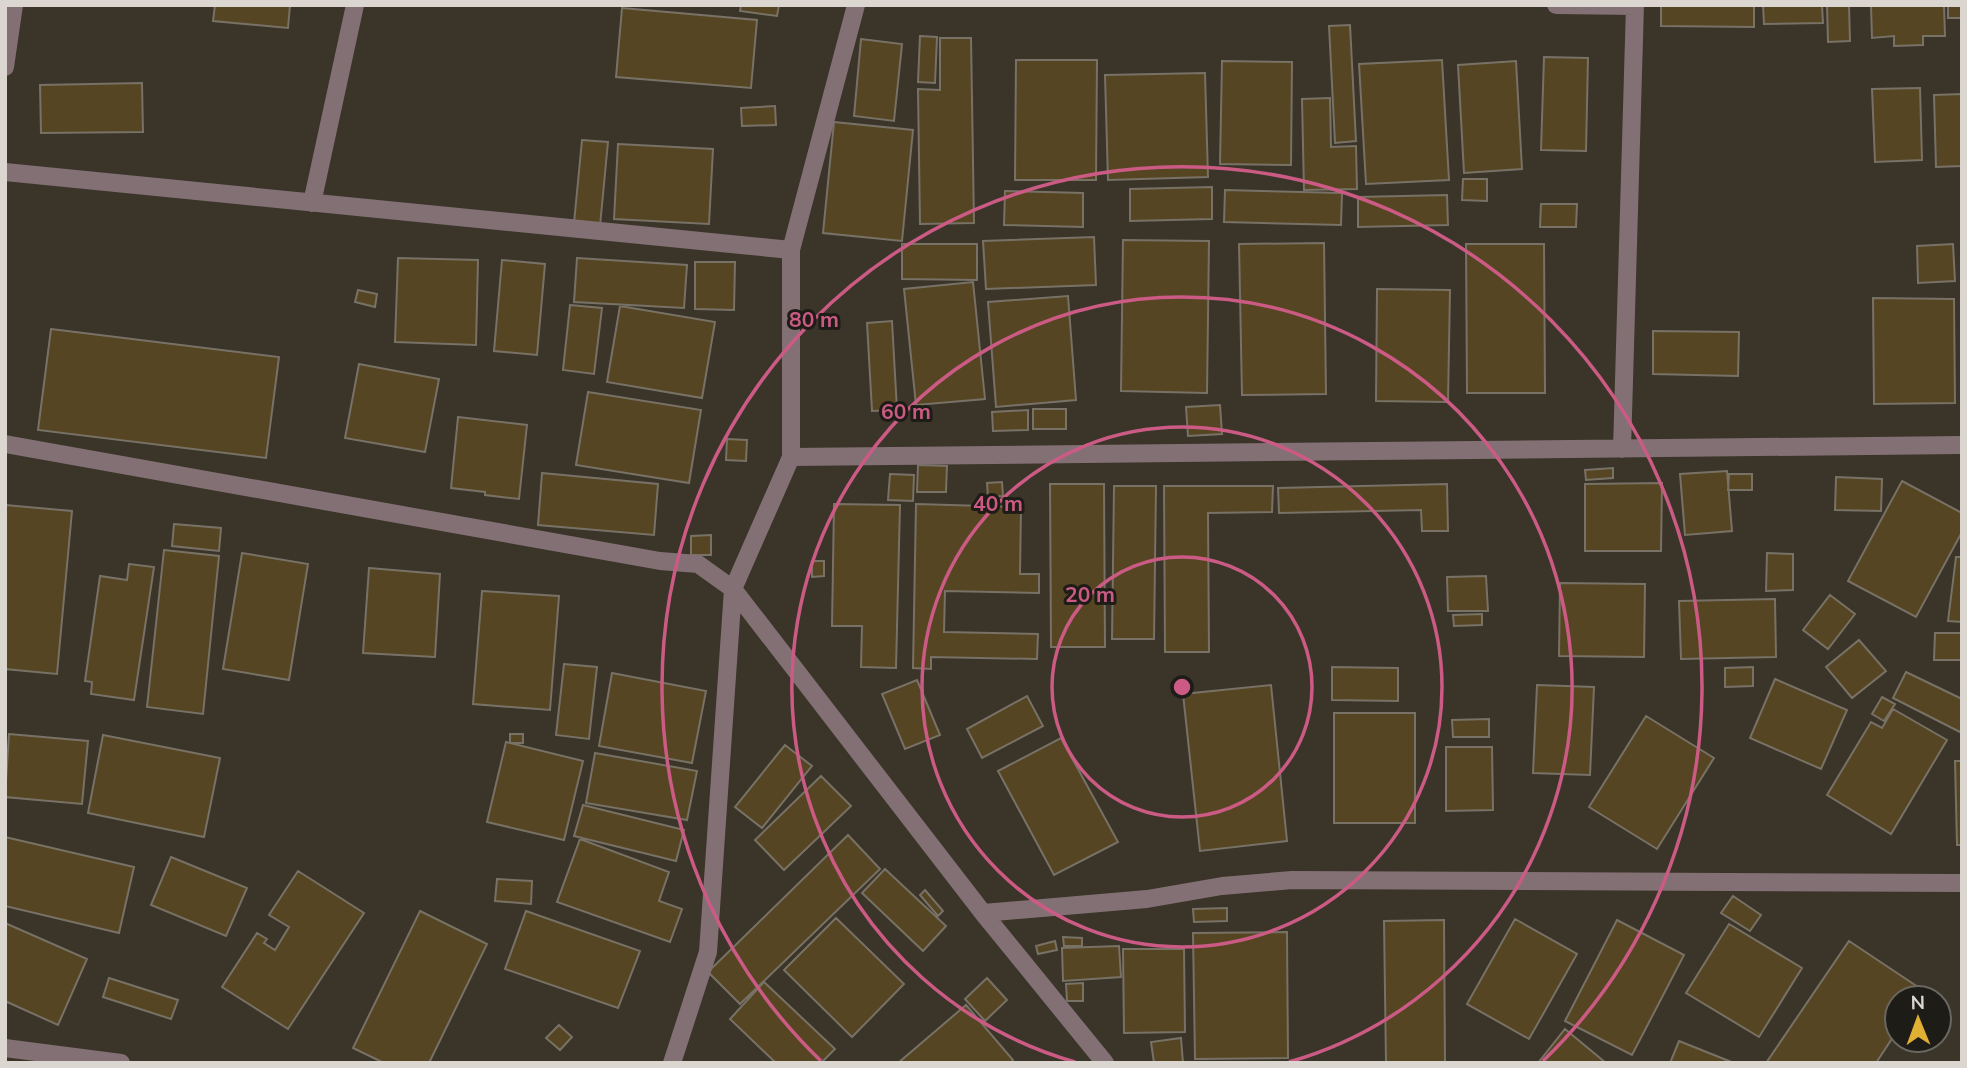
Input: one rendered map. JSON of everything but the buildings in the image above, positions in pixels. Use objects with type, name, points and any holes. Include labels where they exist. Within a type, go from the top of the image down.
[{"type":"street","points":[[5,67],[14,5]]},
{"type":"street","points":[[312,203],[355,5]]},
{"type":"street","points":[[672,1063],[708,952],[733,589],[791,457],[791,250],[856,5]]},
{"type":"street","points":[[1556,5],[1635,6],[1622,449]]},
{"type":"street","points":[[5,172],[791,250]]},
{"type":"street","points":[[5,444],[660,561],[698,564],[733,589],[984,913],[1105,1063]]},
{"type":"street","points":[[791,457],[1962,445]]},
{"type":"street","points":[[984,913],[1147,899],[1222,886],[1292,880],[1962,883]]},
{"type":"street","points":[[5,1048],[121,1063]]}]
